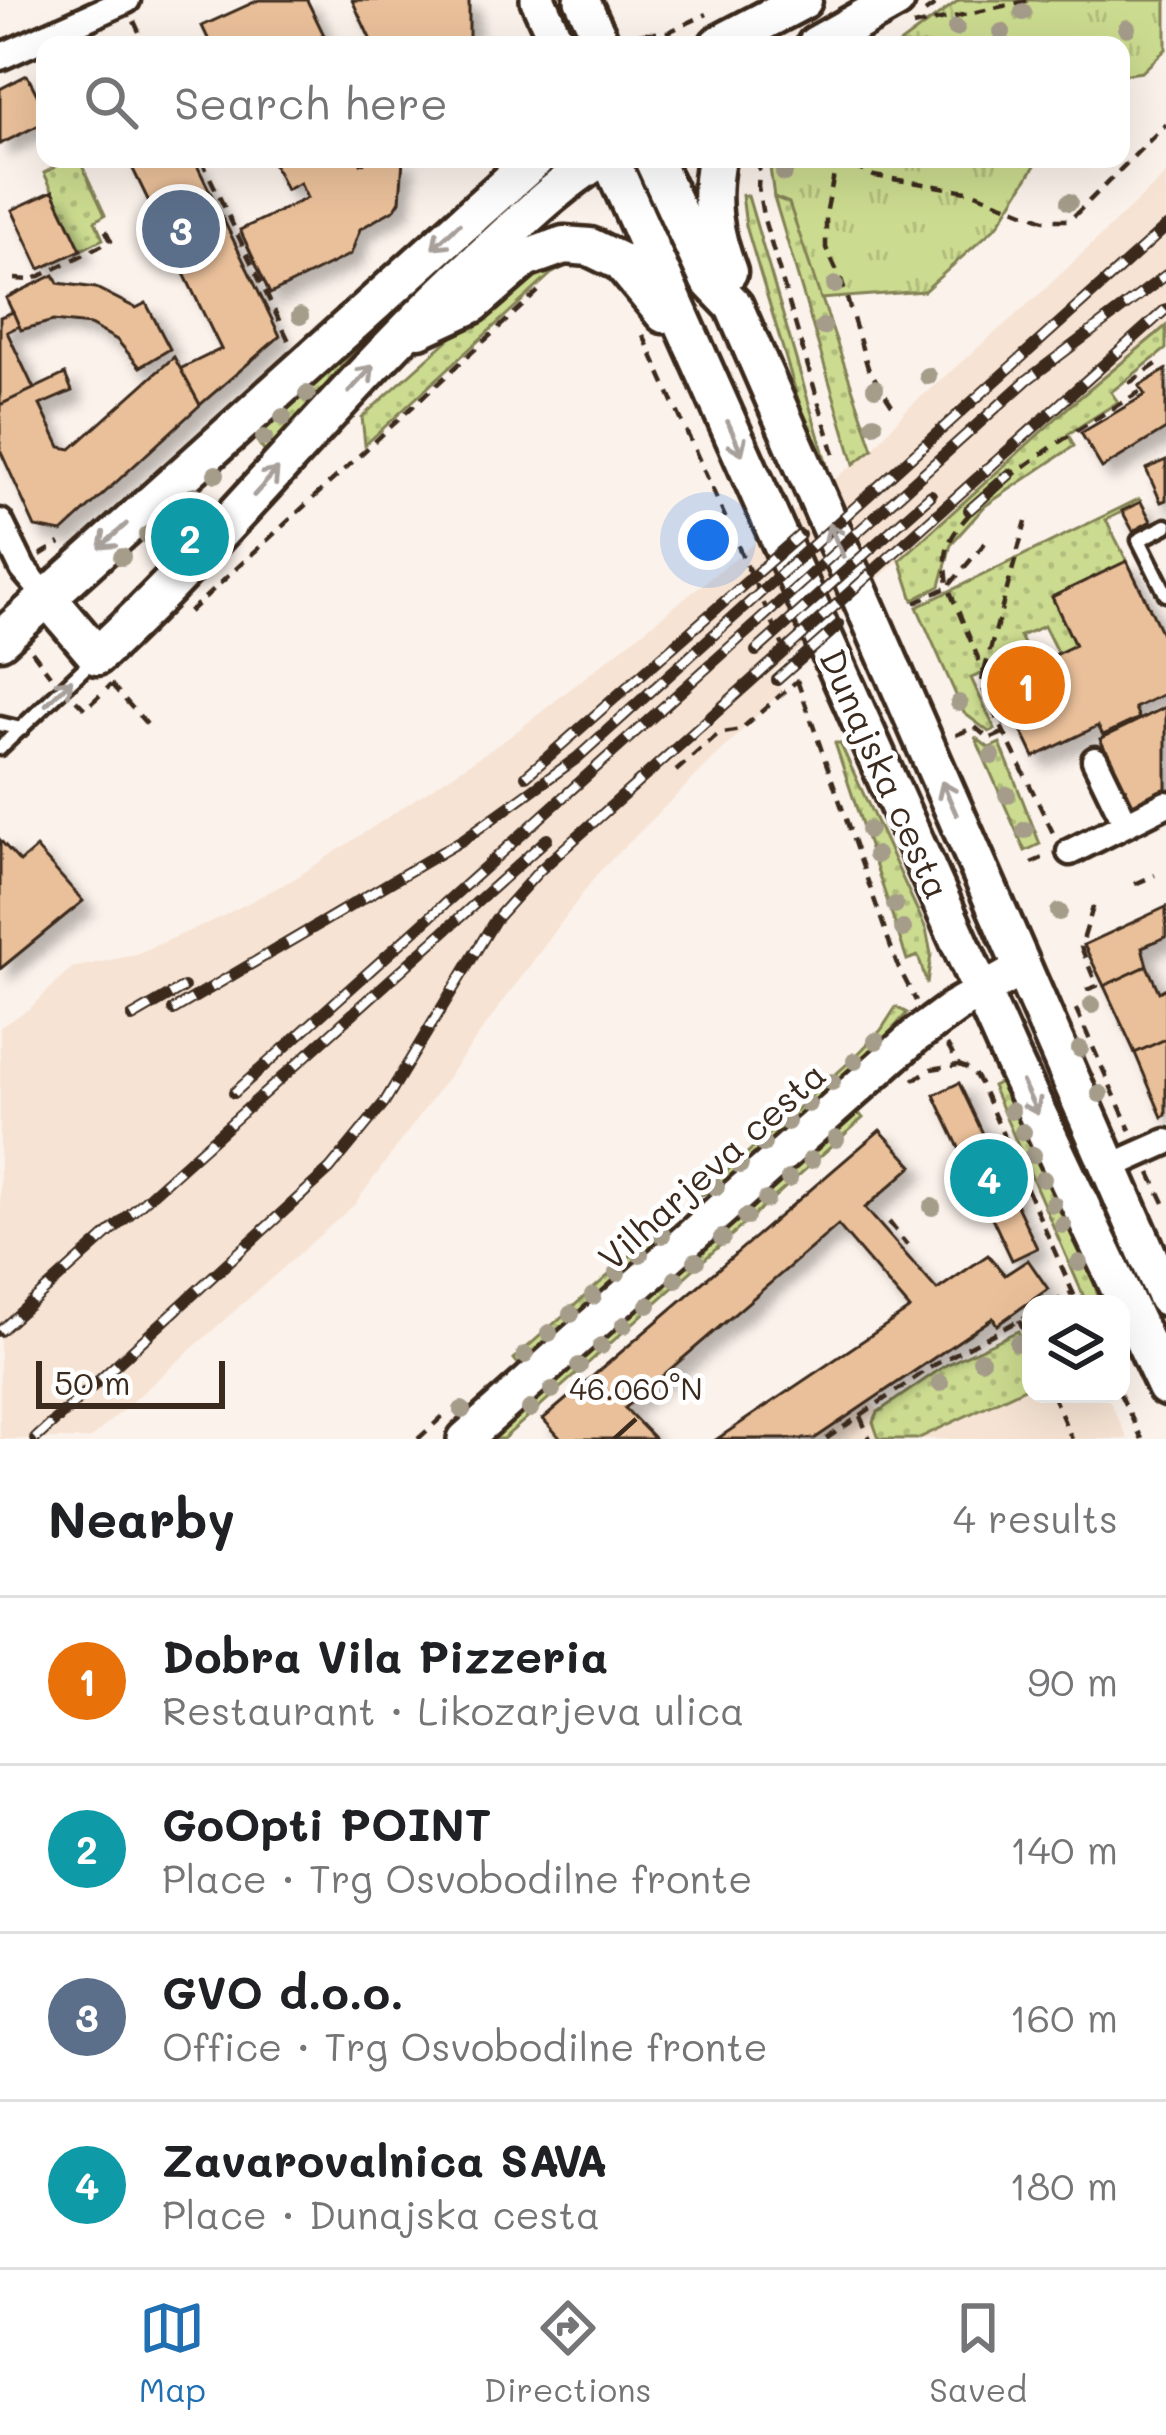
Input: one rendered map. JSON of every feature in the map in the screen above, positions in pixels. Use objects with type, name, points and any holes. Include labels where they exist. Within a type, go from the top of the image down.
[{"type":"main road","points":[[538,0],[554,36]]},
{"type":"main road","points":[[582,0],[607,36]]},
{"type":"main road","points":[[714,29],[803,0]]},
{"type":"main road","points":[[834,36],[861,22],[899,14]]},
{"type":"main road","points":[[842,36],[861,22]]},
{"type":"main road","points":[[15,644],[47,597],[525,168]]},
{"type":"main road","points":[[47,597],[104,670],[166,591],[431,303],[548,197],[588,168]]},
{"type":"main road","name":"Dunajska cesta","points":[[614,168],[982,991],[1166,1387]]},
{"type":"main road","name":"Dunajska cesta","points":[[657,168],[709,280],[730,290],[1023,968],[1127,1164],[1166,1298]]},
{"type":"main road","points":[[730,290],[739,233],[733,196],[739,168]]},
{"type":"main road","points":[[400,338],[473,304],[525,259],[576,245],[601,250],[621,262],[696,351]]},
{"type":"main road","name":"Vilharjeva cesta","points":[[465,1439],[915,1036],[1023,968]]},
{"type":"street","points":[[52,36],[128,5]]},
{"type":"street","points":[[0,57],[36,42]]},
{"type":"street","points":[[0,522],[23,569],[47,597]]},
{"type":"street","points":[[1094,760],[1126,824]]},
{"type":"street","points":[[1058,853],[1166,804]]},
{"type":"street","points":[[1127,1164],[1166,1142]]},
{"type":"lane","points":[[1166,526],[1139,540],[1166,594]]},
{"type":"lane","points":[[0,748],[104,670]]},
{"type":"lane","points":[[0,724],[21,729]]},
{"type":"path","points":[[899,14],[1031,0]]},
{"type":"path","points":[[128,5],[142,36]]},
{"type":"path","points":[[629,36],[641,31],[714,29]]},
{"type":"path","points":[[1130,160],[1166,124]]},
{"type":"path","points":[[205,168],[290,344]]},
{"type":"path","points":[[740,168],[763,216],[837,463]]},
{"type":"path","points":[[835,168],[826,214],[826,248],[842,282],[868,368],[892,404]]},
{"type":"path","points":[[859,168],[892,179],[973,191],[1044,220],[1070,220],[1122,168]]},
{"type":"path","points":[[15,279],[32,280],[111,241],[102,224]]},
{"type":"path","points":[[189,611],[548,284]]},
{"type":"path","name":"Dunajska cesta","points":[[637,322],[798,680],[902,974],[916,1001]]},
{"type":"path","points":[[984,672],[948,586],[947,546],[979,503],[1080,428],[1138,393],[1131,382],[1164,359]]},
{"type":"path","points":[[1026,521],[981,685],[1058,853],[1031,863]]},
{"type":"path","points":[[915,603],[961,575],[985,543]]},
{"type":"path","points":[[15,644],[49,673]]},
{"type":"path","points":[[104,670],[152,730]]},
{"type":"path","points":[[676,771],[718,734],[740,730],[798,680]]},
{"type":"path","points":[[954,735],[975,727],[989,739],[1003,733]]},
{"type":"path","points":[[1135,884],[1155,875]]},
{"type":"path","points":[[1085,990],[1097,986],[1081,947],[1094,904]]},
{"type":"path","points":[[1071,997],[1132,1134]]},
{"type":"path","points":[[946,1042],[959,1065],[972,1070],[1074,1295]]},
{"type":"path","points":[[1127,1164],[1166,1207]]},
{"type":"path","points":[[889,1222],[908,1245]]},
{"type":"path","points":[[1067,1295],[1073,1292]]},
{"type":"path","points":[[826,1439],[934,1365],[1022,1318]]},
{"type":"path","points":[[1019,1320],[1022,1326]]},
{"type":"path","points":[[1056,1403],[1072,1439]]},
{"type":"path","points":[[1124,1403],[1142,1439]]},
{"type":"path","points":[[860,1416],[870,1439]]},
{"type":"shaded area","points":[[1166,174],[1166,326],[1072,404],[772,674],[782,691],[597,874],[354,1205],[90,1439],[0,1439],[0,1027],[29,1009],[72,968],[134,955],[294,879],[511,736],[873,449],[905,411],[1043,291]]},
{"type":"shaded area","points":[[1022,1329],[1022,1403],[1110,1403],[1128,1439],[814,1439],[870,1401],[879,1411],[946,1365]]},
{"type":"green space","points":[[959,0],[1166,0],[1166,49],[1142,72],[1130,74],[1130,36],[910,36]]},
{"type":"green space","points":[[54,168],[83,168],[105,215],[95,221],[103,239],[81,250],[44,173]]},
{"type":"green space","points":[[770,168],[1033,168],[998,225],[924,291],[821,299],[789,203],[774,197]]},
{"type":"green space","points":[[536,176],[539,180],[363,341],[267,455],[251,433]]},
{"type":"green space","points":[[742,195],[748,196],[837,499],[817,462],[746,226]]},
{"type":"green space","points":[[774,197],[789,202],[873,449],[854,464]]},
{"type":"green space","points":[[566,255],[564,267],[365,445],[362,417],[524,272]]},
{"type":"green space","points":[[1166,326],[1166,349],[1111,392],[1118,402],[1068,434],[1074,446],[985,506],[951,544],[940,586],[913,600],[900,560]]},
{"type":"green space","points":[[1141,502],[1106,520],[1127,561],[1052,597],[1075,645],[1058,654],[1044,626],[1020,636],[1034,665],[1016,719],[1004,724],[981,674],[971,678],[995,729],[989,732],[964,713],[917,607]]},
{"type":"green space","points":[[975,737],[989,748],[1000,743],[1040,844],[1025,851]]},
{"type":"green space","points":[[835,743],[840,743],[926,929],[931,954],[927,984],[918,956],[907,960]]},
{"type":"green space","points":[[896,1007],[907,1013],[890,1032],[717,1191],[700,1195],[856,1056]]},
{"type":"green space","points":[[1006,1079],[1090,1267],[1098,1295],[1083,1295],[992,1086]]},
{"type":"green space","points":[[857,1111],[863,1118],[503,1439],[490,1439]]},
{"type":"green space","points":[[671,1220],[667,1234],[519,1365],[514,1359]]},
{"type":"green space","points":[[1018,1331],[1022,1340],[1022,1389],[917,1439],[879,1439],[873,1422],[878,1412],[946,1365]]},
{"type":"building","points":[[259,0],[307,0],[324,35],[207,36],[202,26]]},
{"type":"building","points":[[352,0],[469,0],[469,36],[369,36]]},
{"type":"building","points":[[27,75],[36,92],[36,126],[0,144],[0,89]]},
{"type":"building","points":[[132,168],[198,168],[280,336],[200,405],[180,369],[221,349]]},
{"type":"building","points":[[275,168],[402,168],[400,201],[395,209],[360,229],[351,254],[270,294],[240,230],[307,198],[300,183],[286,190]]},
{"type":"building","points":[[53,191],[81,250],[40,269],[12,210]]},
{"type":"building","points":[[54,275],[58,283],[96,288],[136,308],[146,303],[170,349],[140,367],[117,340],[90,325],[53,321],[21,330],[6,298]]},
{"type":"building","points":[[13,312],[19,326],[7,332],[34,389],[0,405],[0,317]]},
{"type":"building","points":[[174,357],[200,405],[62,532],[35,527],[0,450],[0,405],[65,374],[72,391],[40,405],[60,447],[71,449]]},
{"type":"building","points":[[1166,370],[1166,429],[1102,468],[1081,433],[1145,395],[1139,386]]},
{"type":"building","points":[[1166,460],[1166,500],[1161,502],[1146,469]]},
{"type":"building","points":[[1141,502],[1151,521],[1133,531],[1122,511]]},
{"type":"building","points":[[1127,561],[1166,642],[1166,693],[1135,708],[1139,718],[1103,735],[1098,726],[1034,757],[998,682],[1075,645],[1052,597]]},
{"type":"building","points":[[1166,707],[1166,795],[1134,810],[1100,739]]},
{"type":"building","points":[[0,840],[20,862],[36,848],[83,901],[0,969]]},
{"type":"building","points":[[1166,907],[1166,937],[1142,947],[1147,966],[1104,986],[1084,945]]},
{"type":"building","points":[[1147,966],[1159,992],[1166,988],[1166,1039],[1135,1053],[1104,986]]},
{"type":"building","points":[[1166,1039],[1166,1115],[1162,1117],[1135,1053]]},
{"type":"building","points":[[959,1083],[1037,1248],[1012,1260],[934,1095]]},
{"type":"building","points":[[880,1130],[913,1166],[865,1208],[937,1290],[988,1255],[1005,1275],[1028,1260],[1048,1289],[1040,1295],[1022,1295],[1022,1307],[997,1325],[993,1318],[814,1439],[717,1439],[910,1309],[838,1225],[625,1408],[655,1439],[561,1439],[543,1419]]},
{"type":"railway","points":[[173,1010],[464,839],[577,758],[1166,227]]},
{"type":"railway","points":[[234,1093],[1027,380],[1166,275]]},
{"type":"railway","points":[[35,1439],[330,1169],[384,1103],[495,920],[539,871],[1166,309]]},
{"type":"railway","points":[[969,510],[1010,474]]},
{"type":"railway","points":[[756,651],[931,495]]},
{"type":"railway","points":[[526,776],[800,535]]},
{"type":"railway","points":[[777,680],[839,625]]},
{"type":"railway","points":[[0,1331],[547,839]]},
{"type":"railway","points":[[132,1017],[184,987]]},
{"type":"place","name":"GVO d.o.o.","points":[[181,229]]},
{"type":"place","name":"GoOpti POINT","points":[[190,537]]},
{"type":"place","name":"Dobra Vila Pizzeria","points":[[1026,685]]},
{"type":"place","name":"Zavarovalnica SAVA","points":[[989,1178]]}]
